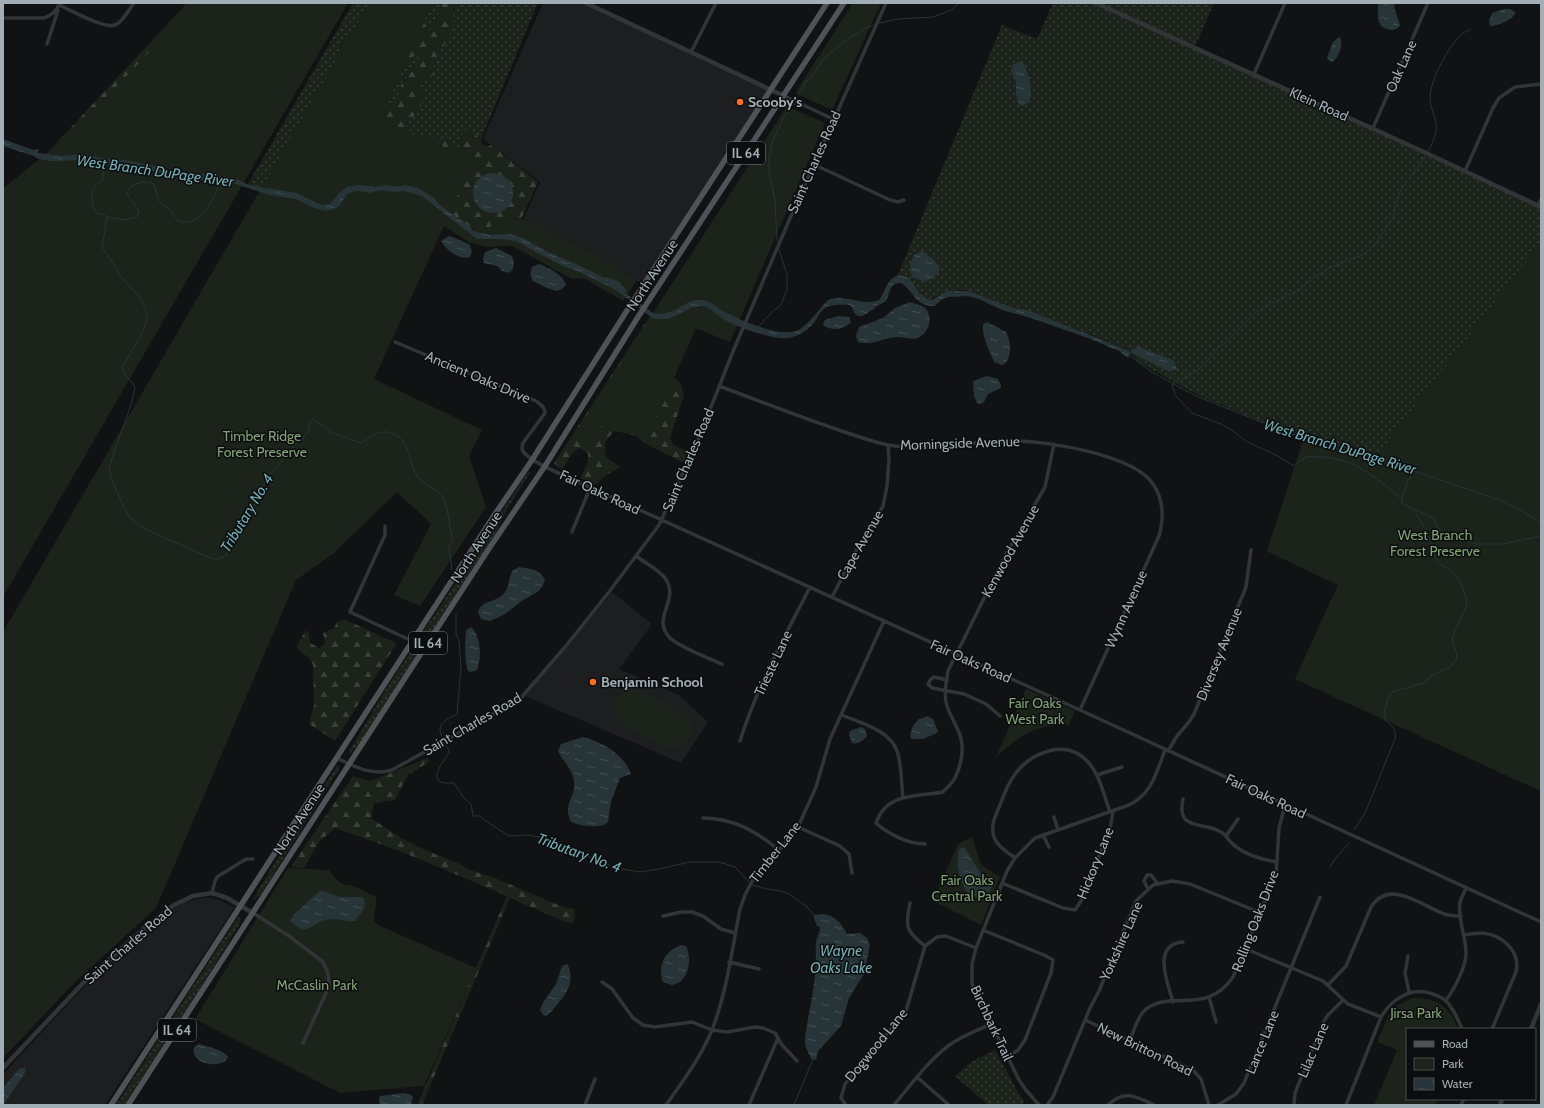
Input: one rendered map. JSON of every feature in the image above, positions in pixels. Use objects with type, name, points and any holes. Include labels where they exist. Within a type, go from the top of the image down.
[{"type":"main road","name":"North Avenue","points":[[111,1105],[494,514],[532,460],[637,295],[827,3]]},
{"type":"main road","name":"North Avenue","points":[[128,1105],[544,466],[638,317],[844,3]]},
{"type":"street","points":[[59,4],[108,26],[116,25],[121,21],[134,3]]},
{"type":"street","points":[[586,3],[833,119]]},
{"type":"street","points":[[691,52],[716,3]]},
{"type":"street","name":"Saint Charles Road","points":[[337,758],[349,764],[377,773],[392,770],[520,699],[565,647],[636,556],[662,520],[698,440],[750,311],[813,164],[886,3]]},
{"type":"street","name":"Klein Road","points":[[1096,3],[1373,128],[1540,206]]},
{"type":"street","points":[[1254,74],[1285,3]]},
{"type":"street","name":"Oak Lane","points":[[1373,128],[1428,3]]},
{"type":"street","points":[[3,18],[44,18],[55,12],[59,4]]},
{"type":"street","points":[[47,44],[59,4]]},
{"type":"street","points":[[1465,171],[1492,108],[1499,98],[1515,87],[1541,84]]},
{"type":"street","points":[[813,164],[890,200],[898,202],[904,200]]},
{"type":"street","points":[[1540,206],[1541,200]]},
{"type":"street","name":"Ancient Oaks Drive","points":[[395,342],[536,401],[542,405],[545,409],[545,414],[523,443],[522,449],[524,454],[532,460]]},
{"type":"street","name":"Morningside Avenue","points":[[719,386],[813,422],[888,445],[925,447],[1013,441],[1054,444],[1079,449],[1106,457],[1135,469],[1147,477],[1153,484],[1160,497],[1162,506]]},
{"type":"street","name":"Kenwood Avenue","points":[[945,690],[948,672],[1005,556],[1045,487],[1054,444]]},
{"type":"street","name":"Cape Avenue","points":[[832,597],[855,553],[883,506],[887,486],[889,459],[888,445]]},
{"type":"street","name":"Fair Oaks Road","points":[[532,460],[590,488],[1080,710],[1541,922]]},
{"type":"street","points":[[572,532],[590,488]]},
{"type":"street","name":"Wynn Avenue","points":[[1080,710],[1159,536],[1163,516],[1162,506]]},
{"type":"street","points":[[385,526],[385,535],[350,612],[412,641]]},
{"type":"street","name":"Diversey Avenue","points":[[1167,751],[1194,714],[1244,594],[1248,579],[1251,550]]},
{"type":"street","points":[[636,556],[662,575],[670,586],[670,597],[662,620],[664,630],[668,636],[675,642],[722,664]]},
{"type":"street","name":"Trieste Lane","points":[[740,741],[766,673],[810,588]]},
{"type":"street","name":"Timber Lane","points":[[666,1105],[694,1065],[712,1030],[721,1000],[741,905],[750,884],[798,827],[816,787],[828,744],[884,622]]},
{"type":"street","points":[[947,680],[934,677],[928,684],[932,688],[959,692],[986,704],[1000,716]]},
{"type":"street","points":[[925,844],[906,841],[885,831],[876,823],[881,811],[890,804],[903,797],[943,792],[954,778],[960,764],[962,750],[961,740],[959,732],[948,709],[945,690]]},
{"type":"street","points":[[842,715],[882,734],[892,743],[897,750],[903,797]]},
{"type":"street","name":"Hickory Lane","points":[[1002,883],[1063,908],[1075,910],[1110,829],[1111,812],[1097,775],[1084,758],[1076,753],[1063,750],[1044,752],[1019,769],[1010,782],[994,820],[993,826],[994,838],[998,845],[1015,858]]},
{"type":"street","name":"Birchbark Trail","points":[[1040,1105],[1024,1088],[972,984],[972,964],[976,948],[1002,883],[1015,858],[1035,838],[1134,803],[1147,792],[1167,751]]},
{"type":"street","points":[[1097,775],[1122,767]]},
{"type":"street","points":[[1183,799],[1182,811],[1188,821],[1196,825],[1215,828],[1222,831],[1233,845],[1247,854],[1260,859],[1277,862]]},
{"type":"street","name":"Rolling Oaks Drive","points":[[1130,1040],[1138,1020],[1145,1010],[1158,1003],[1209,998],[1223,989],[1231,980],[1238,969],[1276,875],[1278,828],[1286,806]]},
{"type":"street","points":[[1054,817],[1058,830]]},
{"type":"street","points":[[703,818],[722,819],[745,827],[760,835],[778,850]]},
{"type":"street","points":[[1226,836],[1238,819]]},
{"type":"street","points":[[798,827],[840,846],[849,854],[852,873]]},
{"type":"street","points":[[1043,835],[1049,847]]},
{"type":"street","points":[[212,893],[217,877],[246,859],[253,859]]},
{"type":"street","points":[[1148,889],[1144,881],[1146,875],[1151,875],[1158,884]]},
{"type":"street","name":"Yorkshire Lane","points":[[1047,1105],[1053,1097],[1134,906],[1148,889],[1153,885],[1172,881],[1186,883],[1261,913]]},
{"type":"street","points":[[1446,1000],[1454,989],[1465,959],[1460,902],[1466,888]]},
{"type":"street","name":"Saint Charles Road","points":[[3,1068],[85,981],[157,917],[174,904],[198,894],[212,893],[228,898],[242,905],[313,953],[323,962],[328,974],[329,984],[303,1043]]},
{"type":"street","points":[[1328,985],[1345,969],[1371,907],[1376,900],[1384,895],[1398,894],[1444,914],[1461,916]]},
{"type":"street","name":"Lance Lane","points":[[1218,1105],[1236,1094],[1244,1083],[1320,897]]},
{"type":"street","points":[[910,903],[907,923],[908,929],[913,938],[925,946],[938,937],[946,936],[976,948]]},
{"type":"street","points":[[663,916],[682,912],[692,912],[703,916],[721,929],[735,933]]},
{"type":"street","points":[[983,930],[1053,960],[1051,973],[1025,1040],[1018,1050],[1008,1057]]},
{"type":"street","points":[[1464,935],[1481,933],[1489,934],[1507,943],[1516,954],[1516,972],[1492,1028]]},
{"type":"street","points":[[1173,1002],[1164,971],[1165,957],[1172,945],[1177,942],[1184,942]]},
{"type":"street","name":"Dogwood Lane","points":[[846,1105],[841,1098],[843,1087],[848,1079],[906,1011],[925,946]]},
{"type":"street","points":[[1246,949],[1321,980],[1350,1005],[1381,1017]]},
{"type":"street","points":[[1408,956],[1405,972],[1409,992]]},
{"type":"street","points":[[729,962],[760,969]]},
{"type":"street","points":[[602,982],[612,989],[633,1018],[643,1024],[655,1027],[692,1022],[712,1030],[726,1032],[759,1027],[775,1033],[797,1061]]},
{"type":"street","points":[[1346,1105],[1381,1017],[1390,1004],[1409,992],[1427,992],[1446,1000],[1455,1013],[1462,1028]]},
{"type":"street","points":[[1209,998],[1216,1022]]},
{"type":"street","name":"Lilac Lane","points":[[1294,1105],[1295,1093],[1324,1021],[1343,1000]]},
{"type":"street","points":[[1531,1028],[1540,1007]]},
{"type":"street","name":"New Britton Road","points":[[1085,1020],[1193,1070],[1201,1079],[1209,1105]]},
{"type":"street","points":[[894,1105],[947,1046],[968,1034],[992,1024]]},
{"type":"street","points":[[749,1105],[778,1038]]},
{"type":"street","points":[[918,1078],[949,1105]]},
{"type":"street","points":[[585,1105],[595,1079]]},
{"type":"street","points":[[1108,1105],[1119,1097],[1128,1096],[1136,1097],[1154,1105]]},
{"type":"street","points":[[837,1100],[841,1098]]},
{"type":"shaded area","points":[[543,3],[583,3],[768,89],[642,284],[547,228],[523,220],[540,182],[483,139]]},
{"type":"shaded area","name":"Benjamin School","points":[[612,592],[652,624],[619,669],[679,695],[708,722],[681,763],[525,696]]},
{"type":"shaded area","points":[[201,898],[214,898],[235,907],[105,1105],[3,1105],[3,1074],[95,975],[162,916],[183,903]]},
{"type":"green space","points":[[187,3],[205,3],[104,106],[47,153]]},
{"type":"green space","points":[[193,3],[348,3],[3,597],[3,188],[29,168],[79,124],[126,77]]},
{"type":"green space","points":[[353,3],[442,3],[434,26],[429,31],[394,30],[366,33],[354,36],[345,41],[339,49],[420,45],[418,62],[401,85],[399,96],[390,110],[386,113],[383,106],[263,189],[262,187],[248,184]]},
{"type":"green space","name":"Timber Ridge Forest Preserve","points":[[369,3],[433,3],[380,120],[474,160],[449,214],[471,230],[489,234],[493,217],[523,220],[547,228],[637,280],[623,301],[584,278],[572,279],[512,246],[488,247],[470,243],[444,226],[374,379],[482,430],[469,456],[486,507],[420,606],[394,595],[431,524],[397,492],[334,553],[296,580],[156,908],[75,982],[3,1058],[3,632]]},
{"type":"green space","points":[[442,3],[455,3],[453,7],[454,26],[449,38],[438,54],[432,70],[434,73],[431,78],[421,80],[417,86],[424,90],[426,94],[418,112],[406,125],[407,131],[428,139],[440,138],[462,149],[461,134],[466,130],[471,130],[482,140],[482,144],[487,147],[491,145],[538,182],[521,220],[540,225],[637,280],[493,234],[476,232],[441,206],[272,180],[383,106],[386,113],[390,110],[395,104],[401,85],[418,62],[420,46],[416,54],[401,66],[337,60],[337,54],[345,39],[422,16],[429,31],[434,26]]},
{"type":"green space","points":[[455,3],[538,3],[481,139],[478,135],[461,134],[462,149],[440,138],[428,139],[407,131],[406,125],[410,119],[416,115],[417,86],[421,80],[431,78],[432,70],[438,54],[449,38]]},
{"type":"green space","points":[[853,3],[881,3],[832,110],[795,93]]},
{"type":"green space","points":[[1053,3],[1214,3],[1194,49],[1541,208],[1541,791],[1295,679],[1338,585],[1267,551],[1305,435],[1293,433],[1258,420],[1196,394],[1140,363],[1125,348],[1040,315],[964,290],[947,291],[932,299],[929,299],[922,295],[906,279],[897,277],[1002,25],[1037,39]]},
{"type":"green space","points":[[787,106],[825,123],[730,342],[696,328],[645,440],[604,422],[591,440],[576,432]]},
{"type":"green space","name":"West Branch Forest Preserve","points":[[1541,242],[1541,791],[1295,679],[1338,585],[1267,551],[1305,435],[1377,455]]},
{"type":"green space","points":[[650,316],[652,318],[678,316],[730,342],[696,328],[674,377],[681,384],[684,395],[670,438],[673,445],[691,453],[685,464],[643,442],[637,436],[615,431],[606,442],[605,452],[606,457],[620,467],[605,476],[595,485],[580,478],[588,463],[588,453],[579,448],[572,453],[562,470],[554,463]]},
{"type":"green space","points":[[528,472],[530,473],[510,504],[495,534],[357,747],[350,754],[348,753],[386,689]]},
{"type":"green space","points":[[344,619],[396,643],[335,741],[309,724],[314,705],[313,665],[310,659],[297,648],[297,645],[306,630],[309,633],[310,643],[320,648],[325,643],[323,633],[334,628],[337,622]]},
{"type":"green space","points":[[629,689],[649,694],[672,706],[688,717],[692,729],[688,740],[679,747],[667,748],[623,725],[615,714],[613,708],[614,701],[623,691]]},
{"type":"green space","name":"Fair Oaks West Park","points":[[1026,689],[1075,711],[1069,725],[1046,726],[1029,732],[996,757]]},
{"type":"green space","points":[[428,758],[429,762],[408,775],[395,800],[374,803],[371,818],[401,838],[425,850],[458,863],[470,870],[495,878],[563,907],[574,909],[575,915],[573,923],[568,923],[510,898],[422,1105],[417,1105],[507,896],[400,851],[335,828],[319,842],[304,868],[296,868],[292,865],[353,776],[370,781]]},
{"type":"green space","points":[[337,766],[340,767],[338,771],[261,894],[254,900],[253,899],[290,837]]},
{"type":"green space","name":"Fair Oaks Central Park","points":[[972,837],[981,865],[1000,877],[981,925],[933,901],[958,844]]},
{"type":"green space","name":"McCaslin Park","points":[[288,868],[329,870],[342,884],[354,886],[376,897],[374,921],[378,925],[476,968],[424,1086],[340,1093],[195,1019]]},
{"type":"green space","points":[[239,917],[241,919],[240,923],[206,979],[124,1105],[116,1105],[236,920]]},
{"type":"green space","name":"Jirsa Park","points":[[1413,998],[1435,1001],[1441,1004],[1451,1014],[1458,1028],[1406,1028],[1406,1100],[1437,1100],[1435,1105],[1374,1105],[1397,1050],[1377,1042],[1388,1016],[1397,1005]]},
{"type":"green space","points":[[995,1050],[1019,1094],[1024,1100],[1022,1105],[988,1105],[955,1076],[973,1061]]},
{"type":"water","points":[[1378,3],[1395,3],[1394,7],[1400,25],[1398,28],[1391,30],[1381,26],[1378,19]]},
{"type":"water","points":[[1504,9],[1510,9],[1515,12],[1515,14],[1504,22],[1490,26],[1489,22],[1492,13]]},
{"type":"water","points":[[1340,37],[1340,52],[1334,61],[1331,62],[1327,58],[1332,44]]},
{"type":"water","points":[[1020,62],[1024,64],[1030,82],[1030,96],[1025,105],[1019,105],[1016,94],[1016,83],[1011,70],[1013,64]]},
{"type":"water","points":[[3,139],[33,150],[39,149],[38,153],[63,156],[83,154],[101,158],[124,160],[178,171],[235,178],[247,184],[262,187],[264,189],[266,188],[296,193],[322,205],[330,204],[339,193],[347,187],[359,185],[375,187],[386,185],[398,187],[404,185],[418,188],[434,198],[441,206],[469,226],[473,231],[490,235],[510,234],[525,239],[546,251],[621,286],[625,293],[653,313],[667,313],[689,302],[704,300],[710,302],[730,315],[750,324],[773,331],[793,332],[808,323],[828,300],[841,298],[873,302],[879,300],[891,279],[899,275],[909,278],[919,293],[928,299],[932,300],[947,291],[968,291],[1011,307],[1030,311],[1125,349],[1131,353],[1128,358],[1119,351],[1088,338],[1031,318],[1002,310],[979,299],[968,296],[949,297],[942,299],[935,306],[928,306],[915,298],[901,283],[897,283],[890,289],[886,301],[863,316],[856,315],[852,307],[849,305],[829,306],[822,311],[814,323],[806,331],[789,338],[773,337],[742,328],[722,318],[704,306],[689,309],[674,317],[661,319],[652,318],[618,291],[580,272],[563,266],[522,244],[515,241],[502,239],[477,239],[422,196],[409,192],[381,190],[369,193],[355,191],[347,194],[340,205],[336,208],[326,211],[314,208],[296,199],[269,195],[233,183],[196,179],[87,160],[47,161],[3,146]]},
{"type":"water","points":[[497,173],[504,176],[510,182],[513,193],[512,201],[504,210],[497,213],[489,213],[482,210],[474,201],[473,189],[476,182],[485,174]]},
{"type":"water","points":[[450,236],[469,244],[472,251],[470,257],[466,258],[458,256],[446,248],[441,241]]},
{"type":"water","points":[[496,248],[512,256],[514,264],[511,272],[505,272],[497,266],[484,263],[483,259],[485,252]]},
{"type":"water","points":[[922,251],[936,262],[939,270],[933,278],[925,282],[912,277],[910,271],[914,255]]},
{"type":"water","points":[[539,264],[559,275],[566,285],[557,291],[533,281],[531,269]]},
{"type":"water","points":[[910,302],[923,306],[930,317],[929,325],[922,336],[915,339],[897,337],[868,343],[858,342],[856,336],[859,327],[883,318],[895,308]]},
{"type":"water","points":[[838,316],[849,317],[851,322],[845,327],[838,329],[831,329],[824,326],[823,324],[825,320]]},
{"type":"water","points":[[987,322],[1006,332],[1008,336],[1010,344],[1009,355],[1006,363],[1002,365],[994,362],[986,343],[983,324]]},
{"type":"water","points":[[1139,347],[1171,360],[1175,363],[1177,369],[1170,372],[1132,353],[1131,350]]},
{"type":"water","points":[[987,376],[998,379],[1001,388],[988,394],[984,402],[980,404],[977,403],[974,396],[973,381]]},
{"type":"water","points":[[519,567],[535,570],[541,574],[545,581],[539,591],[523,600],[505,614],[490,621],[481,619],[478,612],[480,608],[486,603],[498,598],[505,592],[512,571]]},
{"type":"water","points":[[471,627],[479,641],[480,659],[477,670],[471,672],[468,671],[465,651],[466,630]]},
{"type":"water","points":[[927,716],[933,719],[938,731],[937,733],[923,739],[911,739],[911,731],[915,724],[919,719]]},
{"type":"water","points":[[861,727],[865,729],[867,736],[860,742],[852,743],[849,735],[850,731]]},
{"type":"water","points":[[583,737],[598,742],[612,750],[623,760],[631,774],[620,778],[611,802],[608,822],[601,826],[585,826],[571,822],[569,815],[568,810],[574,788],[574,782],[570,769],[558,751],[561,744]]},
{"type":"water","points":[[964,847],[979,871],[992,886],[990,891],[983,896],[978,897],[970,894],[962,882],[958,868],[958,859],[959,849]]},
{"type":"water","points":[[320,891],[339,897],[362,897],[365,904],[363,910],[354,921],[330,919],[302,930],[290,921],[291,918]]},
{"type":"water","name":"Wayne Oaks Lake","points":[[823,914],[835,918],[847,934],[860,933],[867,938],[870,945],[864,974],[849,998],[841,1026],[818,1051],[816,1060],[811,1059],[805,1044],[805,1040],[815,976],[816,942],[820,929],[820,927],[817,926],[814,915]]},
{"type":"water","points":[[681,945],[686,946],[689,955],[689,964],[686,974],[681,981],[672,985],[663,982],[661,970],[664,959],[671,951]]},
{"type":"water","points":[[567,964],[571,976],[570,985],[563,998],[552,1011],[546,1016],[543,1015],[540,1010],[544,1001],[556,984],[562,966]]},
{"type":"water","points":[[199,1044],[219,1050],[228,1057],[225,1061],[220,1063],[207,1064],[201,1062],[196,1058],[194,1053],[194,1047]]},
{"type":"water","points":[[20,1068],[26,1069],[25,1073],[3,1105],[3,1088]]},
{"type":"water","points":[[404,1093],[413,1097],[411,1105],[380,1105],[380,1096]]},
{"type":"waterway","points":[[879,23],[898,19],[933,17],[951,10],[959,3]]},
{"type":"waterway","points":[[797,98],[804,87],[804,83],[813,75],[820,63],[827,56],[854,35],[873,25]]},
{"type":"waterway","points":[[1429,150],[1435,136],[1436,129],[1436,122],[1430,101],[1433,82],[1446,54],[1458,38],[1463,33],[1471,29]]},
{"type":"waterway","points":[[777,241],[775,199],[769,173],[769,159],[772,142],[784,117],[795,104]]},
{"type":"waterway","points":[[1354,830],[1365,813],[1395,739],[1393,728],[1385,720],[1385,709],[1388,698],[1392,692],[1424,683],[1432,675],[1450,667],[1456,660],[1457,654],[1452,639],[1466,607],[1467,600],[1460,581],[1450,570],[1438,563],[1425,528],[1413,509],[1401,503],[1402,500],[1399,497],[1373,476],[1354,465],[1332,458],[1306,457],[1294,466],[1276,455],[1247,442],[1232,430],[1221,424],[1192,413],[1175,395],[1172,384],[1195,372],[1204,365],[1218,348],[1228,340],[1251,316],[1264,307],[1300,289],[1316,276],[1330,268],[1364,254],[1374,246],[1394,216],[1395,206],[1401,190],[1426,156]]},
{"type":"waterway","name":"Tributary No. 4","points":[[103,163],[103,180],[96,185],[92,191],[92,204],[96,213],[107,217],[102,248],[120,276],[139,296],[146,310],[147,316],[144,330],[122,368],[126,377],[133,383],[135,388],[131,405],[109,469],[115,488],[129,517],[141,527],[210,558],[216,559],[226,555],[237,531],[256,503],[269,475],[293,447],[303,440],[303,437],[308,432],[310,421],[314,419],[327,428],[330,432],[361,443],[373,435],[384,432],[400,437],[404,442],[414,471],[419,479],[438,492],[445,503],[452,536],[449,548],[452,570]]},
{"type":"waterway","points":[[107,217],[125,220],[137,217],[139,212],[127,192],[132,186],[146,182],[154,184],[160,202],[169,209],[177,220],[187,222],[194,221],[206,210],[220,182]]},
{"type":"waterway","points":[[758,327],[781,305],[787,289],[787,275],[779,249]]},
{"type":"waterway","name":"West Branch DuPage River","points":[[606,280],[617,284],[623,291]]},
{"type":"waterway","name":"West Branch DuPage River","points":[[1129,355],[1150,371],[1194,395],[1291,434],[1321,439],[1505,502],[1541,522]]},
{"type":"waterway","points":[[1402,499],[1407,483],[1413,473]]},
{"type":"waterway","points":[[1413,509],[1434,518],[1438,528],[1442,531],[1475,544],[1503,544],[1541,537]]},
{"type":"waterway","name":"Tributary No. 4","points":[[443,739],[440,726],[445,721],[457,714],[461,667],[459,641],[456,634],[456,614]]},
{"type":"waterway","name":"Tributary No. 4","points":[[446,745],[449,753],[437,774],[439,781],[444,783],[454,783],[463,797],[471,804],[473,816],[481,816],[483,819],[509,836],[529,835],[547,839],[616,868],[640,872],[690,862],[719,862],[735,867],[750,883]]},
{"type":"waterway","points":[[1330,867],[1349,843]]},
{"type":"waterway","name":"Tributary No. 4","points":[[752,885],[789,894],[806,906],[814,915]]},
{"type":"waterway","name":"Tributary No. 4","points":[[794,1105],[813,1059]]},
{"type":"place","name":"Scooby's","points":[[740,102]]},
{"type":"place","name":"Benjamin School","points":[[593,682]]}]
